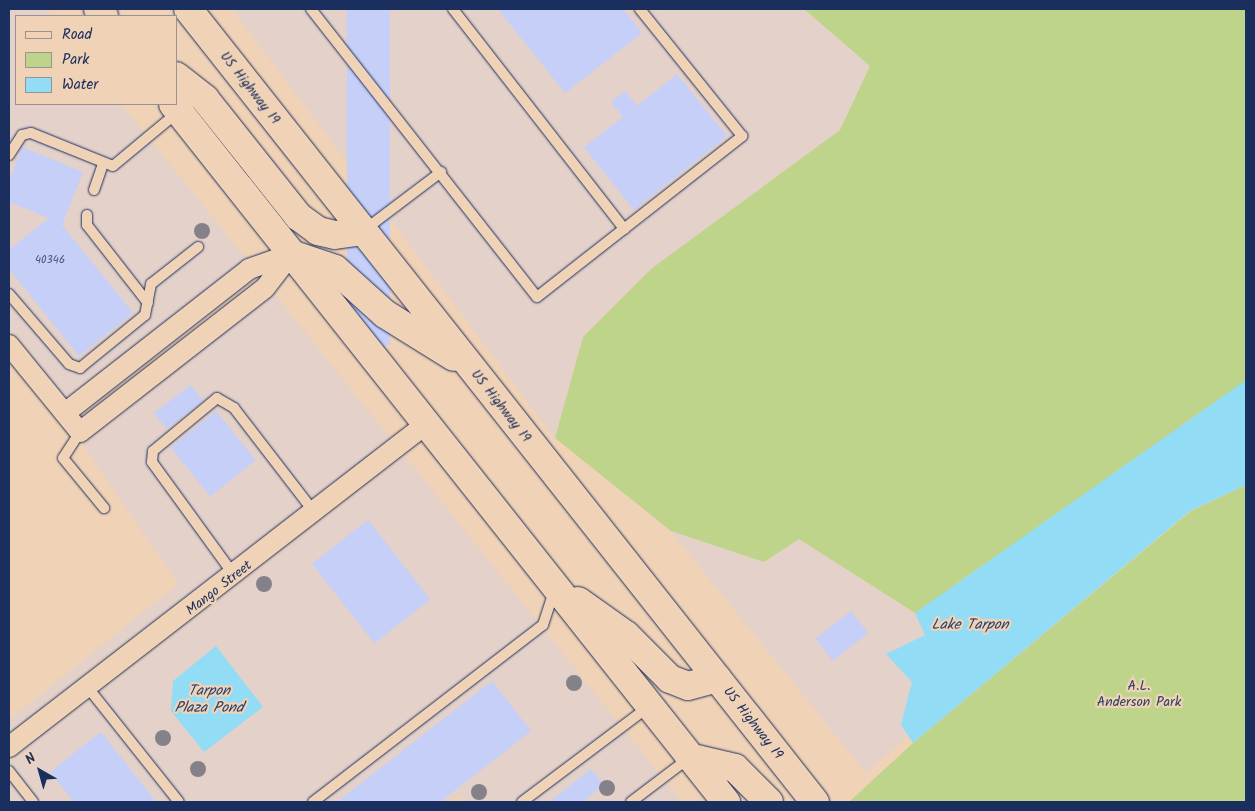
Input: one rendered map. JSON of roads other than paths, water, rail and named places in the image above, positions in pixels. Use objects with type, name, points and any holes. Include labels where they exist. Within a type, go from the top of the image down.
[{"type":"highway","name":"US Highway 19","points":[[188,9],[815,802]]},
{"type":"highway","points":[[178,78],[205,99],[299,216],[318,231],[335,235],[362,231]]},
{"type":"highway","points":[[176,108],[726,802]]},
{"type":"highway","points":[[291,254],[346,276],[385,314],[472,368]]},
{"type":"highway","points":[[556,586],[626,635],[670,679],[688,686],[718,678]]},
{"type":"highway","points":[[689,757],[735,768],[769,802]]},
{"type":"street","points":[[65,413],[249,269],[291,254]]},
{"type":"street","points":[[9,345],[80,432],[265,288],[291,254]]},
{"type":"street","name":"Mango Street","points":[[9,748],[89,689],[426,424]]},
{"type":"lane","points":[[311,9],[441,172],[537,297],[742,136],[640,9]]},
{"type":"lane","points":[[454,9],[624,230]]},
{"type":"lane","points":[[9,155],[22,134],[30,133],[103,164],[112,166],[176,108]]},
{"type":"lane","points":[[94,190],[103,164]]},
{"type":"lane","points":[[362,231],[441,172]]},
{"type":"lane","points":[[87,215],[87,225],[148,303]]},
{"type":"lane","points":[[9,294],[69,364],[80,368],[146,315],[151,284],[198,248]]},
{"type":"lane","points":[[234,576],[152,462],[153,451],[217,398],[234,408],[315,512]]},
{"type":"lane","points":[[80,432],[63,458],[104,508]]},
{"type":"lane","points":[[313,802],[543,625],[556,586]]},
{"type":"lane","points":[[89,689],[178,802]]},
{"type":"lane","points":[[522,802],[649,706]]},
{"type":"lane","points":[[631,802],[689,757]]},
{"type":"lane","points":[[9,771],[33,802]]},
{"type":"water","name":"Lake Tarpon","points":[[1246,380],[1246,485],[1190,511],[913,743],[901,725],[912,682],[886,654],[925,635],[915,613]]},
{"type":"water","name":"Tarpon Plaza Pond","points":[[216,646],[263,707],[204,752],[171,711],[173,681]]},
{"type":"park label","name":"A.L. Anderson Park","points":[[1139,694]]}]
